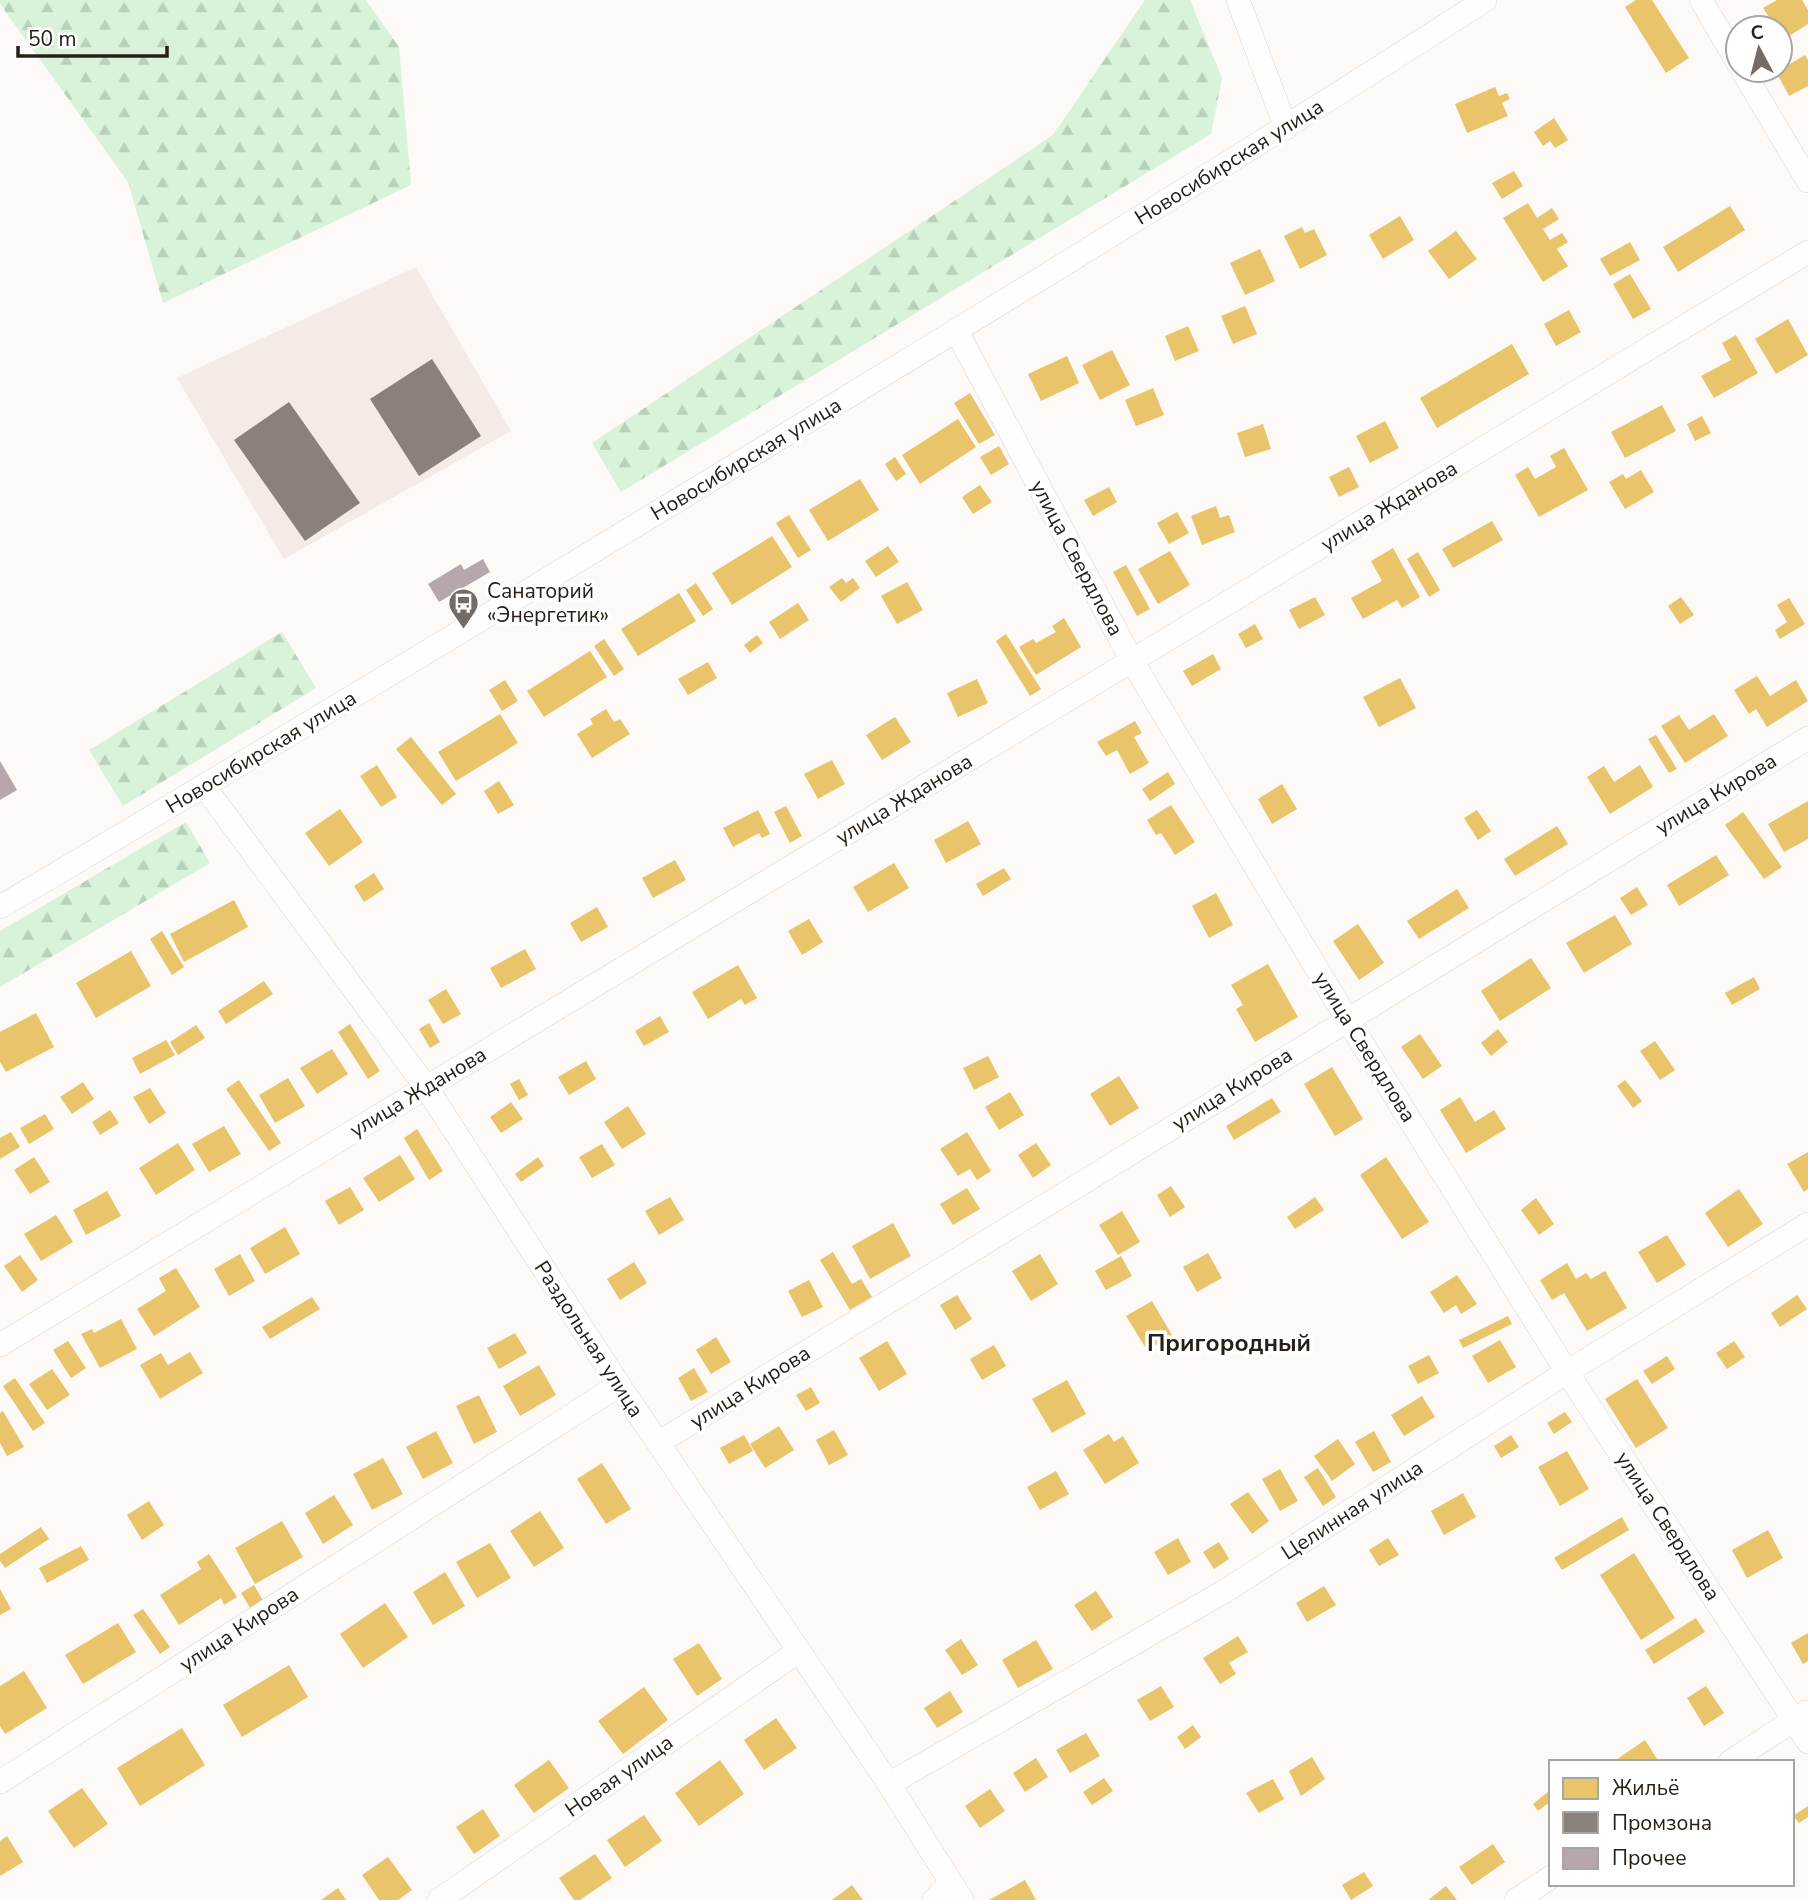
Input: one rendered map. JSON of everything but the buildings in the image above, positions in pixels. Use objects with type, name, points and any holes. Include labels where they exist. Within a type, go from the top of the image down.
[{"type":"street","points":[[1238,0],[1286,128]]},
{"type":"street","name":"Новосибирская улица","points":[[0,907],[426,653],[956,330],[1286,128],[1485,0]]},
{"type":"street","points":[[1701,0],[1724,39]]},
{"type":"street","points":[[1750,84],[1808,180]]},
{"type":"street","name":"улица Жданова","points":[[0,1345],[1808,252]]},
{"type":"street","name":"улица Свердлова","points":[[956,330],[1132,661],[1347,1019],[1567,1372],[1801,1715],[1808,1742]]},
{"type":"street","name":"улица Кирова","points":[[658,1443],[1808,738]]},
{"type":"street","name":"Раздольная улица","points":[[204,786],[426,1087],[619,1385],[889,1784],[957,1892]]},
{"type":"street","name":"Целинная улица","points":[[889,1784],[1226,1591],[1567,1372],[1808,1223]]},
{"type":"street","name":"улица Кирова","points":[[0,1782],[619,1385]]},
{"type":"street","name":"Новая улица","points":[[439,1900],[799,1651]]},
{"type":"street","points":[[1733,1760],[1801,1715]]},
{"type":"street","points":[[1516,1900],[1549,1878]]},
{"type":"street","points":[[934,1900],[957,1892]]},
{"type":"shaded area","points":[[416,267],[511,431],[284,559],[177,378]]},
{"type":"green space","points":[[0,0],[366,0],[399,47],[411,185],[163,303],[128,182],[0,4]]},
{"type":"green space","points":[[1145,0],[1190,0],[1222,78],[1211,134],[621,492],[592,443],[1053,135]]},
{"type":"green space","points":[[282,632],[316,688],[123,806],[89,750]]},
{"type":"green space","points":[[186,822],[210,863],[0,987],[0,931]]},
{"type":"place","name":"Санаторий «Энергетик»","points":[[464,630]]},
{"type":"district","name":"Пригородный","points":[[1229,1343]]}]
